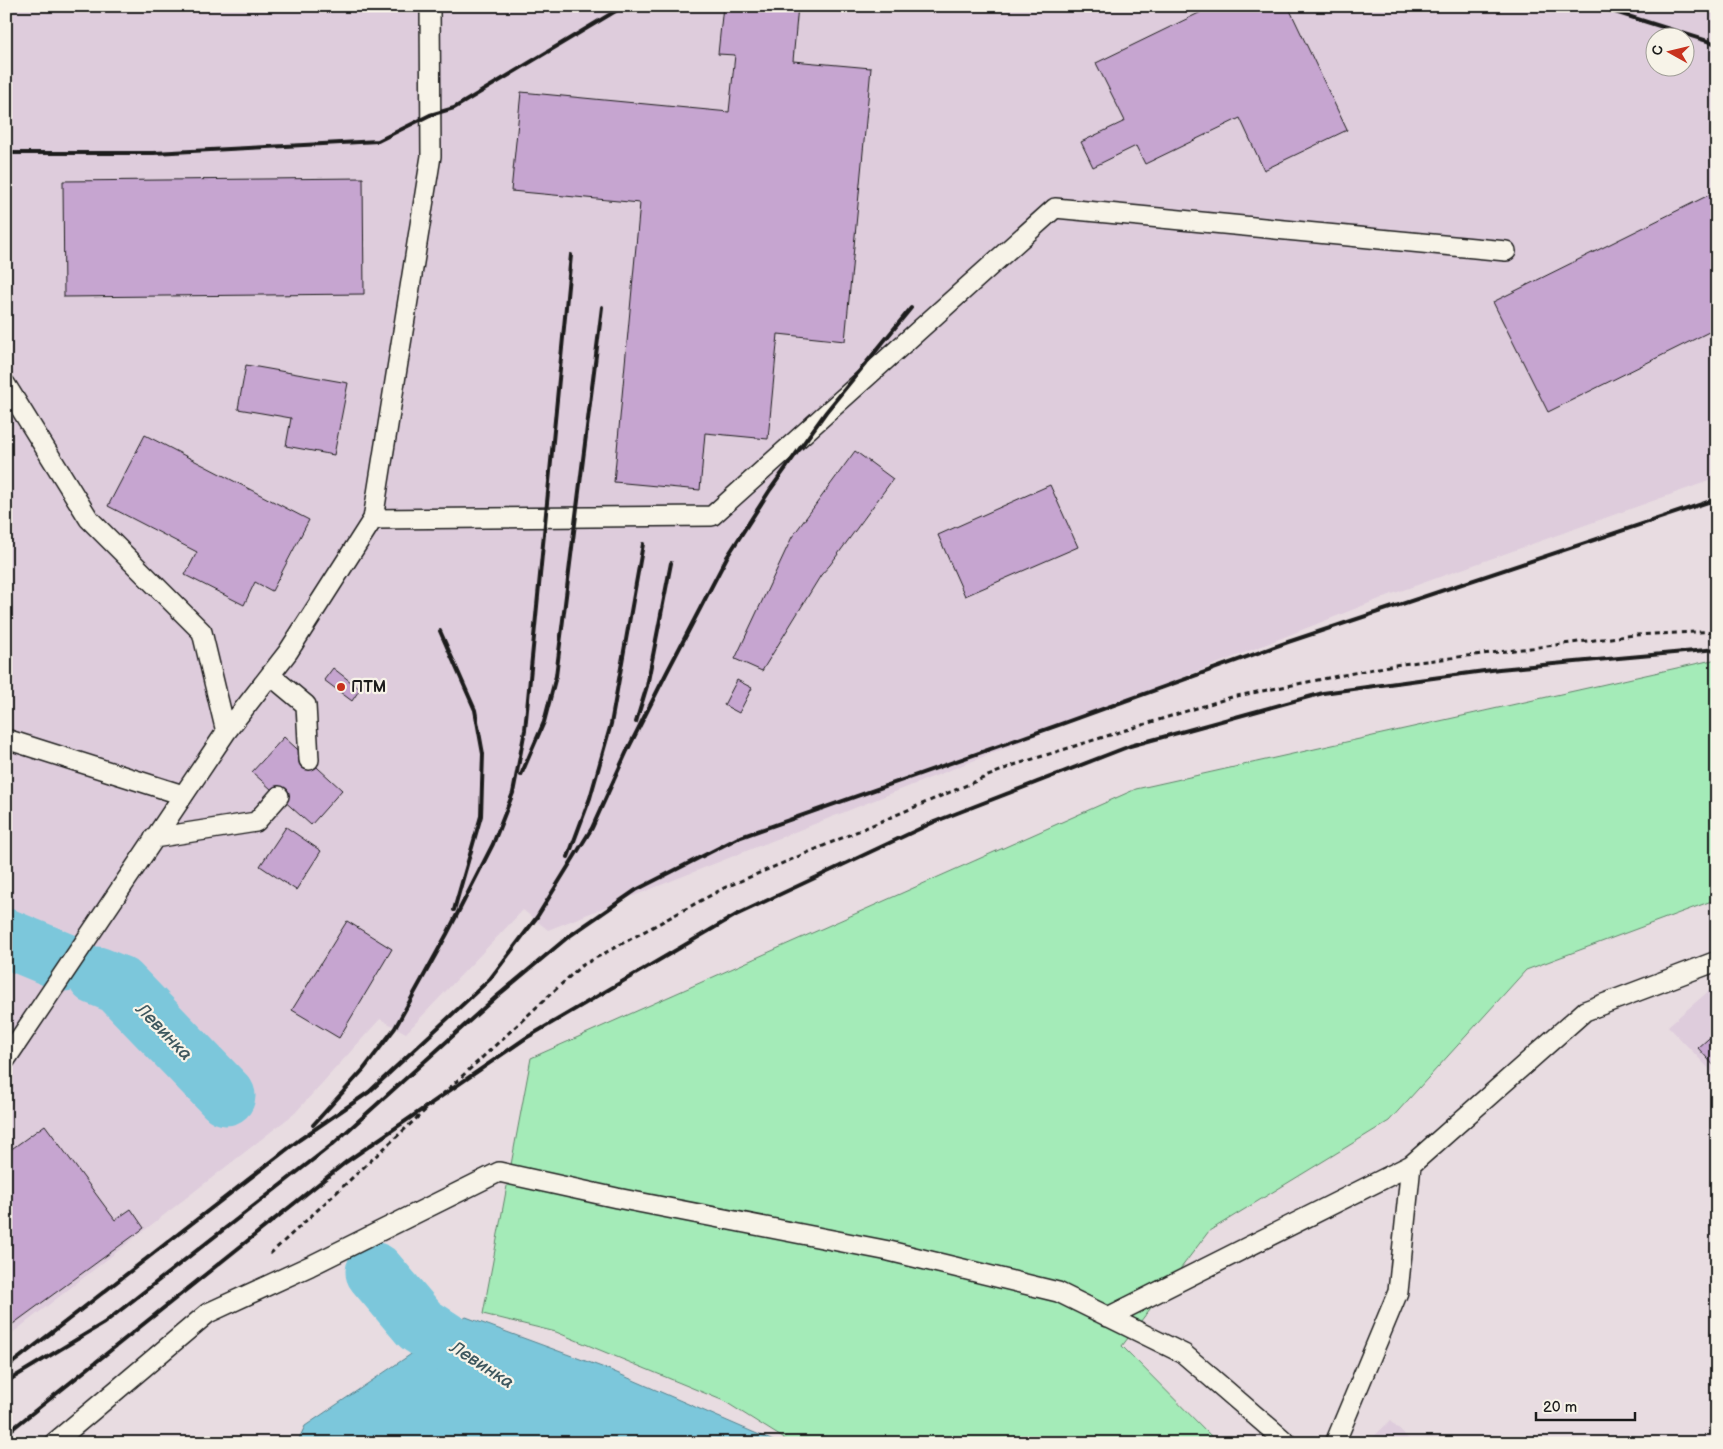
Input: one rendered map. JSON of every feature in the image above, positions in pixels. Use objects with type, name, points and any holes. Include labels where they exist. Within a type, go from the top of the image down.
[{"type":"lane","points":[[6,1059],[226,732],[288,652],[373,519],[431,156],[430,6]]},
{"type":"lane","points":[[373,519],[712,516],[1055,208],[1506,252]]},
{"type":"lane","points":[[6,385],[89,519],[202,632],[226,732]]},
{"type":"lane","points":[[270,675],[306,705],[309,760]]},
{"type":"lane","points":[[6,739],[183,795]]},
{"type":"lane","points":[[154,838],[256,822],[279,796]]},
{"type":"lane","points":[[1108,1317],[1411,1166],[1585,1011],[1717,961]]},
{"type":"lane","points":[[1335,1443],[1398,1292],[1411,1166]]},
{"type":"lane","points":[[54,1443],[208,1313],[310,1266],[498,1172],[617,1198],[890,1252],[1058,1292],[1184,1354],[1287,1443]]},
{"type":"path","points":[[264,1260],[581,966],[724,888],[1014,764],[1232,697],[1394,665],[1635,635],[1717,631]]},
{"type":"shaded area","points":[[6,6],[1717,6],[1717,478],[1392,594],[548,930],[523,910],[406,1033],[380,1019],[295,1113],[6,1338]]},
{"type":"shaded area","points":[[1717,984],[1717,1077],[1668,1026]]},
{"type":"shaded area","points":[[1390,1421],[1413,1443],[1367,1443]]},
{"type":"green space","points":[[1717,659],[1717,899],[1526,970],[1389,1121],[1209,1231],[1122,1346],[1218,1443],[791,1443],[724,1401],[556,1332],[483,1314],[531,1058],[1136,789]]},
{"type":"water","points":[[466,1317],[610,1370],[778,1443],[297,1443],[305,1426]]},
{"type":"building","points":[[723,6],[798,6],[793,61],[871,68],[845,341],[778,334],[768,439],[705,433],[700,490],[614,482],[640,203],[511,191],[521,92],[729,112],[735,55],[718,54]]},
{"type":"building","points":[[1198,6],[1288,6],[1347,130],[1264,170],[1240,118],[1145,164],[1136,146],[1093,167],[1081,142],[1125,121],[1096,63],[1201,12]]},
{"type":"building","points":[[363,178],[364,294],[64,297],[63,181]]},
{"type":"building","points":[[1717,191],[1717,328],[1548,412],[1493,302]]},
{"type":"building","points":[[246,365],[348,383],[334,455],[286,446],[291,418],[238,409]]},
{"type":"building","points":[[145,435],[309,520],[272,591],[255,582],[244,605],[185,575],[197,552],[108,506]]},
{"type":"building","points":[[855,451],[893,479],[821,575],[762,671],[735,659],[792,537]]},
{"type":"building","points":[[1050,485],[1078,547],[965,596],[938,535]]},
{"type":"building","points":[[333,668],[360,689],[352,701],[324,680]]},
{"type":"building","points":[[737,680],[752,688],[739,713],[724,705]]},
{"type":"building","points":[[284,737],[342,790],[311,825],[252,772]]},
{"type":"building","points":[[286,827],[321,851],[296,890],[260,866]]},
{"type":"building","points":[[347,921],[392,949],[339,1038],[292,1010]]},
{"type":"building","points":[[1717,1031],[1717,1069],[1698,1048]]},
{"type":"building","points":[[45,1125],[115,1220],[131,1209],[144,1228],[6,1329],[6,1153]]},
{"type":"waterway","name":"Левинка","points":[[6,938],[64,962]]},
{"type":"waterway","name":"Левинка","points":[[97,976],[119,985],[226,1096]]},
{"type":"waterway","name":"Левинка","points":[[375,1272],[420,1325],[601,1443]]},
{"type":"railway","points":[[6,153],[154,153],[378,141],[430,115],[454,108],[624,6]]},
{"type":"railway","points":[[1596,6],[1717,44]]},
{"type":"railway","points":[[313,1125],[363,1070],[395,1028],[447,934],[493,844],[513,793],[525,730],[571,255]]},
{"type":"railway","points":[[521,775],[544,722],[556,676],[602,307]]},
{"type":"railway","points":[[6,1368],[299,1140],[369,1092],[490,979],[537,917],[592,828],[627,751],[727,557],[770,490],[826,412],[911,308]]},
{"type":"railway","points":[[6,1382],[104,1323],[333,1144],[496,997],[568,937],[636,890],[738,838],[1288,642],[1717,499]]},
{"type":"railway","points":[[568,857],[590,798],[611,724],[643,544]]},
{"type":"railway","points":[[636,722],[647,686],[671,563]]},
{"type":"railway","points":[[440,631],[475,710],[483,754],[481,816],[454,910]]},
{"type":"railway","points":[[6,1434],[346,1162],[526,1038],[736,915],[934,822],[1130,746],[1323,693],[1499,669],[1717,649]]},
{"type":"place","name":"ПТМ","points":[[341,687]]}]
